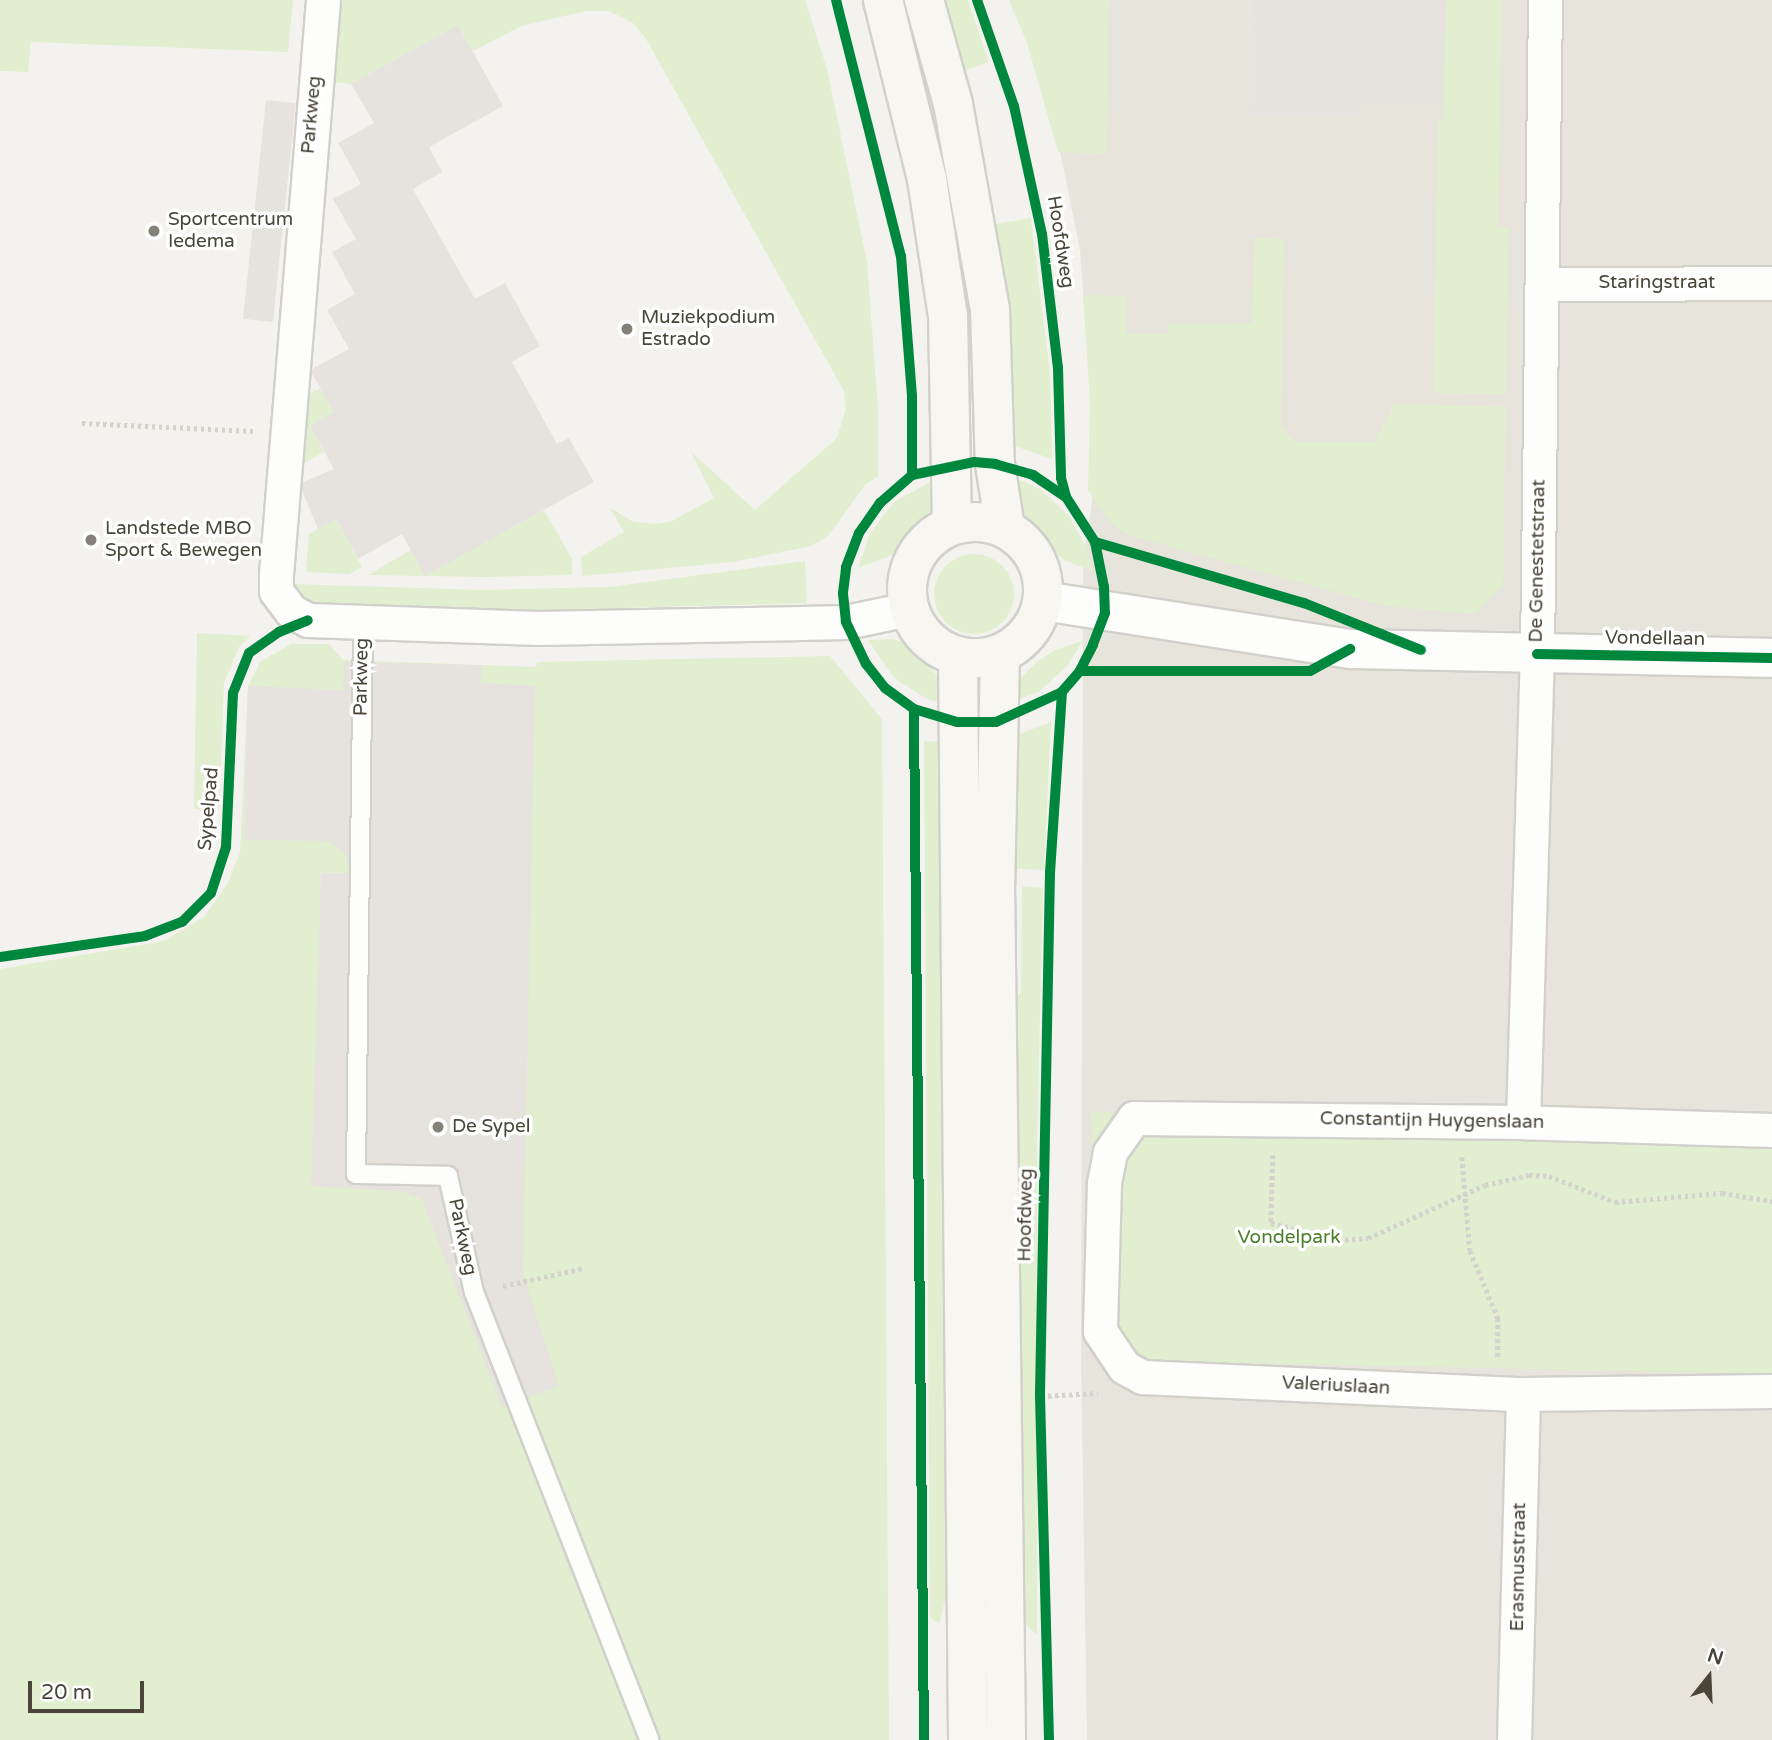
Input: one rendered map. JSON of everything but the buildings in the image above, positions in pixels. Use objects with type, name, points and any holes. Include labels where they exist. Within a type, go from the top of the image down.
[{"type":"main road","points":[[883,0],[927,179],[948,316],[952,525]]},
{"type":"main road","points":[[924,0],[955,115],[990,309],[995,464],[1005,528]]},
{"type":"main road","points":[[979,522],[1005,528],[1028,546],[1042,572],[1043,601],[1035,623],[1020,642],[1000,654],[958,656],[936,647],[919,630],[908,608],[908,575],[923,544],[952,525],[979,522]]},
{"type":"main road","name":"Hoofdweg","points":[[1000,654],[995,885],[1006,1740]]},
{"type":"main road","points":[[958,656],[968,1740]]},
{"type":"street","name":"Parkweg","points":[[323,0],[286,432],[276,591],[298,617],[363,623],[538,628],[846,622],[908,608]]},
{"type":"street","name":"De Genestetstraat","points":[[1523,1122],[1537,654],[1545,0]]},
{"type":"street","name":"Staringstraat","points":[[1542,284],[1772,283]]},
{"type":"street","name":"Vondellaan","points":[[1043,601],[1350,649],[1772,658]]},
{"type":"street","name":"Constantijn Huygenslaan","points":[[1124,1367],[1100,1332],[1104,1184],[1111,1152],[1134,1118],[1523,1122],[1772,1130]]},
{"type":"street","name":"Valeriuslaan","points":[[1124,1367],[1142,1377],[1510,1394],[1772,1391]]},
{"type":"street","name":"Erasmusstraat","points":[[1510,1394],[1514,1740]]},
{"type":"lane","name":"Parkweg","points":[[363,623],[356,1174],[448,1176],[474,1292],[650,1740]]},
{"type":"path","points":[[82,423],[286,432]]},
{"type":"path","points":[[1273,1119],[1271,1223],[1328,1238],[1368,1238],[1463,1199],[1485,1185],[1529,1175],[1549,1176],[1615,1202],[1722,1193],[1772,1201]]},
{"type":"path","points":[[1463,1121],[1463,1199],[1470,1251],[1498,1318],[1510,1394]]},
{"type":"path","points":[[474,1292],[583,1268]]},
{"type":"path","points":[[1040,1396],[1096,1394],[1124,1367]]},
{"type":"path","points":[[1040,1382],[1040,1410]]},
{"type":"shaded area","points":[[1012,0],[1772,0],[1772,1740],[1087,1740],[1081,1358],[1083,562],[1096,474],[1080,249],[1045,78]]},
{"type":"shaded area","points":[[1252,0],[1446,0],[1443,104],[1359,102],[1358,117],[1250,115]]},
{"type":"shaded area","points":[[458,25],[503,106],[429,147],[442,172],[413,189],[475,299],[505,283],[540,346],[512,362],[557,444],[569,438],[594,482],[425,576],[402,534],[358,559],[336,519],[318,529],[299,484],[334,469],[310,426],[334,412],[310,370],[349,349],[327,310],[355,294],[332,252],[356,239],[333,199],[361,184],[338,143],[374,123],[351,84]]},
{"type":"shaded area","points":[[266,100],[296,103],[273,322],[243,319]]},
{"type":"shaded area","points":[[344,662],[482,665],[481,683],[535,686],[523,1274],[559,1386],[502,1407],[422,1200],[405,1192],[311,1186],[321,873],[350,873],[345,854],[328,841],[244,840],[248,686],[343,690]]},
{"type":"green space","points":[[0,0],[293,0],[288,52],[31,42],[28,72],[0,71]]},
{"type":"green space","points":[[340,0],[805,0],[827,69],[867,262],[878,409],[878,476],[864,486],[828,536],[811,546],[733,562],[582,576],[581,557],[624,532],[610,508],[634,522],[655,524],[670,522],[714,498],[691,452],[755,510],[837,438],[846,408],[844,391],[646,39],[633,23],[609,11],[586,11],[521,26],[473,51],[458,25],[351,84],[333,82]]},
{"type":"green space","points":[[938,0],[968,0],[989,62],[959,72]]},
{"type":"green space","points":[[1009,0],[1109,0],[1107,154],[1058,152],[1027,43]]},
{"type":"green space","points":[[1446,0],[1502,0],[1498,226],[1509,227],[1506,394],[1433,393],[1438,121],[1443,121]]},
{"type":"green space","points":[[1031,218],[1050,373],[1052,459],[1006,443],[989,225]]},
{"type":"green space","points":[[1255,238],[1284,239],[1281,427],[1295,442],[1374,442],[1395,404],[1506,407],[1503,585],[1474,614],[1386,606],[1128,535],[1112,524],[1088,491],[1090,401],[1083,295],[1127,296],[1126,334],[1167,334],[1168,324],[1252,323]]},
{"type":"green space","points":[[321,388],[334,412],[310,426],[324,452],[300,465],[305,396]]},
{"type":"green space","points":[[938,478],[928,520],[914,541],[898,553],[858,568],[870,533],[894,502]]},
{"type":"green space","points":[[1015,478],[1040,489],[1069,516],[1088,550],[1092,571],[1064,560],[1034,531],[1023,511]]},
{"type":"green space","points":[[544,510],[572,559],[572,575],[484,577],[368,575],[411,550],[425,575]]},
{"type":"green space","points":[[336,519],[362,567],[349,574],[306,572],[309,534]]},
{"type":"green space","points":[[974,554],[989,557],[1002,566],[1011,579],[1014,594],[1011,609],[1002,622],[989,631],[974,634],[959,631],[946,622],[937,609],[934,594],[937,579],[946,566],[959,557]]},
{"type":"green space","points":[[805,561],[807,603],[506,611],[315,604],[295,593],[293,584],[481,590],[609,587]]},
{"type":"green space","points":[[197,633],[250,636],[239,647],[224,683],[219,809],[194,809]]},
{"type":"green space","points":[[891,639],[904,642],[938,676],[945,704],[927,699],[894,678],[868,640]]},
{"type":"green space","points":[[1082,641],[1069,664],[1040,691],[1015,701],[1018,682],[1034,664],[1053,651]]},
{"type":"green space","name":"De Sypel","points":[[291,644],[329,644],[343,660],[536,667],[537,662],[830,656],[882,719],[889,1740],[0,1740],[0,969],[164,941],[204,917],[228,883],[240,852],[248,686],[260,662]]},
{"type":"green space","points":[[1051,722],[1044,870],[1009,868],[1009,738]]},
{"type":"green space","points":[[924,741],[944,742],[954,1565],[939,1624],[930,1617]]},
{"type":"green space","points":[[1022,886],[1043,888],[1037,1143],[1037,1635],[1018,1616],[1011,1005],[1021,992]]},
{"type":"green space","name":"Vondelpark","points":[[1091,1112],[1772,1129],[1772,1374],[1149,1361],[1142,1356],[1100,1356]]},
{"type":"cycle path","points":[[836,0],[901,256],[912,396],[912,475]]},
{"type":"cycle path","points":[[977,0],[1014,106],[1042,234],[1058,368],[1061,478],[1066,497],[1095,542],[1104,587],[1105,613],[1093,645],[1080,671],[1062,692],[1050,873],[1040,1396],[1049,1740]]},
{"type":"cycle path","points":[[924,1740],[914,709],[885,688],[866,664],[846,622],[843,593],[846,567],[859,533],[880,503],[912,475],[974,462],[995,464],[1033,475],[1066,497]]},
{"type":"cycle path","points":[[1095,542],[1304,603],[1421,650]]},
{"type":"cycle path","name":"Sypelpad","points":[[0,957],[145,936],[182,922],[211,893],[226,847],[233,693],[249,653],[279,632],[308,620]]},
{"type":"cycle path","points":[[1080,671],[1310,671],[1350,649]]},
{"type":"cycle path","points":[[1537,654],[1772,658]]},
{"type":"cycle path","points":[[914,709],[957,722],[996,722],[1062,692]]},
{"type":"place","name":"Sportcentrum Iedema","points":[[154,231]]},
{"type":"place","name":"Muziekpodium Estrado","points":[[627,329]]},
{"type":"place","name":"Landstede MBO Sport & Bewegen","points":[[91,540]]},
{"type":"place","name":"De Sypel","points":[[438,1127]]}]
